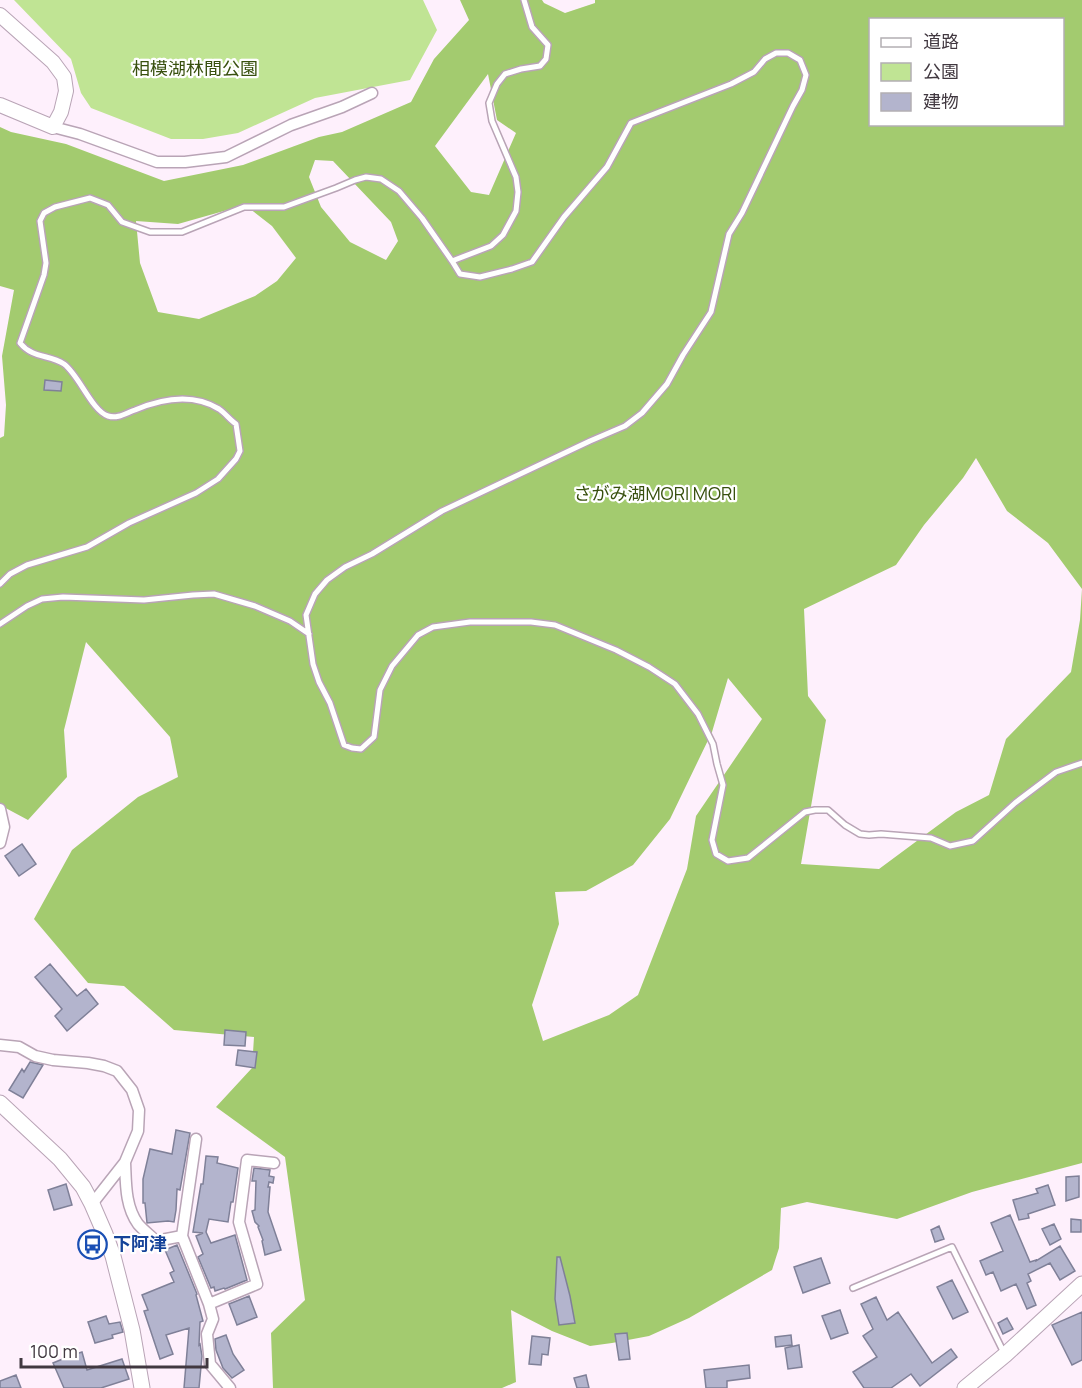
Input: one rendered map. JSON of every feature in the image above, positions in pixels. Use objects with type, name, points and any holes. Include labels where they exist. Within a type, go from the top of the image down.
[{"type":"main road","points":[[0,1103],[60,1159],[83,1187],[92,1204],[112,1256],[132,1330],[142,1388]]},
{"type":"main road","points":[[965,1388],[1005,1355],[1082,1284]]},
{"type":"street","points":[[0,15],[53,62],[64,77],[66,91],[61,112],[53,127]]},
{"type":"street","points":[[0,105],[53,127],[80,134],[157,162],[185,162],[226,157],[291,125],[342,107],[372,93]]},
{"type":"street","points":[[0,809],[4,827],[0,843]]},
{"type":"street","points":[[0,1045],[19,1047],[35,1056],[52,1060],[88,1063],[117,1071],[132,1090],[139,1110],[138,1131],[125,1162],[92,1204]]},
{"type":"street","points":[[196,1139],[182,1236],[213,1319],[207,1334],[210,1364],[230,1388]]},
{"type":"street","points":[[209,1304],[257,1284],[239,1222],[247,1160],[274,1163]]},
{"type":"street","points":[[125,1162],[129,1202],[139,1225],[156,1241],[182,1236]]},
{"type":"lane","points":[[452,261],[491,246],[503,235],[516,211],[518,192],[516,177],[492,121],[489,103],[497,84],[505,74],[540,66],[546,59],[548,45],[532,27],[524,0]]},
{"type":"lane","points":[[0,584],[10,574],[27,565],[87,547],[129,523],[196,493],[218,479],[240,451],[236,424],[219,410],[198,400],[176,399],[150,404],[118,417],[108,416],[96,407],[66,365],[32,354],[20,343],[44,276],[46,263],[40,221],[45,213],[55,207],[90,198],[108,204],[122,222],[150,232],[182,232],[244,207],[284,207],[355,180],[366,177],[381,179],[399,191],[415,209],[460,274],[480,277],[532,261],[564,217],[607,167],[631,123],[731,84],[754,72],[765,59],[776,53],[788,53],[800,60],[806,75],[802,90],[742,213],[729,234],[711,312],[667,384],[642,413],[625,426],[442,511],[372,554],[345,567],[327,580],[315,594],[306,615],[313,664],[330,703],[344,745],[361,748],[374,736],[381,690],[392,666],[418,635],[434,627],[470,622],[531,622],[555,625],[616,650],[675,684],[698,714],[713,744],[723,785],[712,840],[716,854],[728,861],[748,858],[805,812],[814,810],[828,810],[845,825],[861,834],[931,838],[950,846],[973,840],[1015,803],[1056,772],[1082,763]]},
{"type":"lane","points":[[0,624],[42,599],[63,597],[144,600],[214,594],[255,606],[290,621],[309,634]]},
{"type":"lane","points":[[853,1288],[952,1247],[1005,1355]]},
{"type":"green space","name":"相模湖林間公園","points":[[14,0],[423,0],[437,30],[410,80],[315,98],[238,133],[203,139],[171,139],[91,108],[81,93],[71,59]]},
{"type":"green space","name":"さがみ湖MORI MORI","points":[[460,0],[542,0],[565,13],[595,3],[595,0],[1082,0],[1082,589],[1082,1163],[972,1192],[897,1219],[807,1202],[781,1208],[779,1248],[772,1270],[689,1318],[649,1336],[590,1346],[552,1331],[511,1310],[516,1382],[502,1388],[273,1388],[271,1333],[305,1300],[285,1157],[216,1107],[252,1068],[254,1037],[174,1030],[124,986],[88,983],[34,919],[72,850],[138,797],[178,777],[170,737],[86,642],[64,730],[67,777],[28,820],[0,805],[0,438],[4,436],[6,405],[2,356],[14,290],[0,286],[0,127],[11,132],[66,144],[164,181],[243,165],[319,137],[342,132],[411,102],[434,59],[469,20]],"holes":[[[488,74],[497,120],[516,133],[489,195],[471,192],[435,146]],[[315,160],[333,161],[391,222],[398,241],[386,260],[350,242],[321,207],[309,177]],[[245,205],[272,226],[296,258],[277,281],[255,296],[199,319],[158,312],[140,263],[136,221],[178,224]],[[976,458],[1007,511],[1048,543],[1082,589],[1080,620],[1071,672],[1006,739],[989,795],[956,812],[879,869],[801,864],[826,720],[808,696],[804,609],[896,565]],[[728,678],[762,719],[696,816],[687,869],[638,995],[609,1015],[543,1041],[532,1005],[559,924],[555,892],[586,891],[633,865],[670,819],[712,732]]]},
{"type":"building","points":[[45,380],[62,382],[61,391],[44,390]]},
{"type":"building","points":[[22,844],[36,864],[19,876],[5,856]]},
{"type":"building","points":[[50,964],[77,996],[86,989],[98,1004],[67,1031],[55,1016],[62,1009],[35,977]]},
{"type":"building","points":[[225,1030],[246,1032],[245,1046],[224,1045]]},
{"type":"building","points":[[238,1050],[257,1052],[255,1068],[236,1065]]},
{"type":"building","points":[[30,1062],[43,1065],[23,1098],[9,1090],[22,1069],[24,1072]]},
{"type":"building","points":[[176,1130],[190,1133],[180,1190],[177,1189],[174,1222],[147,1223],[145,1203],[143,1203],[143,1179],[150,1149],[172,1154]]},
{"type":"building","points":[[206,1156],[218,1157],[217,1163],[238,1168],[228,1222],[209,1219],[206,1232],[211,1243],[235,1235],[247,1280],[215,1291],[214,1287],[211,1288],[198,1257],[203,1254],[196,1236],[203,1233],[193,1232]]},
{"type":"building","points":[[254,1168],[270,1170],[269,1176],[274,1177],[273,1183],[269,1182],[268,1187],[270,1187],[268,1212],[281,1250],[265,1255],[259,1226],[255,1222],[252,1211],[255,1210],[256,1181],[252,1181]]},
{"type":"building","points":[[1079,1176],[1079,1197],[1066,1201],[1066,1177]]},
{"type":"building","points":[[66,1184],[72,1205],[54,1210],[48,1190]]},
{"type":"building","points":[[1048,1185],[1055,1205],[1028,1214],[1029,1218],[1019,1220],[1013,1200],[1038,1193],[1036,1189]]},
{"type":"building","points":[[1010,1215],[1030,1262],[1036,1261],[1060,1246],[1075,1271],[1060,1280],[1050,1263],[1028,1274],[1031,1281],[1027,1283],[1036,1305],[1027,1309],[1016,1284],[1001,1291],[993,1272],[986,1275],[980,1261],[1003,1251],[991,1223]]},
{"type":"building","points":[[1071,1219],[1081,1220],[1081,1232],[1071,1232]]},
{"type":"building","points":[[1054,1224],[1061,1239],[1050,1245],[1042,1229]]},
{"type":"building","points":[[939,1226],[944,1239],[935,1242],[931,1230]]},
{"type":"building","points":[[177,1245],[197,1294],[203,1321],[200,1322],[199,1345],[202,1356],[199,1388],[184,1388],[189,1328],[166,1335],[173,1354],[160,1359],[144,1311],[148,1310],[142,1295],[174,1282],[170,1273],[174,1271],[165,1250]]},
{"type":"building","points":[[557,1257],[560,1257],[575,1323],[559,1325],[555,1299]]},
{"type":"building","points":[[821,1258],[830,1283],[803,1293],[794,1267]]},
{"type":"building","points":[[952,1280],[968,1312],[953,1319],[937,1287]]},
{"type":"building","points":[[249,1296],[257,1317],[237,1325],[229,1304]]},
{"type":"building","points":[[876,1297],[887,1320],[898,1312],[932,1363],[951,1349],[957,1357],[920,1386],[911,1374],[891,1388],[864,1388],[853,1372],[877,1357],[863,1336],[873,1329],[861,1304]]},
{"type":"building","points":[[840,1310],[848,1333],[831,1339],[822,1316]]},
{"type":"building","points":[[1082,1312],[1082,1360],[1072,1365],[1052,1325]]},
{"type":"building","points":[[106,1316],[109,1324],[120,1322],[123,1332],[112,1335],[113,1338],[95,1343],[88,1322]]},
{"type":"building","points":[[1007,1318],[1013,1329],[1003,1334],[998,1323]]},
{"type":"building","points":[[627,1333],[630,1359],[619,1360],[615,1334]]},
{"type":"building","points":[[226,1335],[233,1354],[244,1370],[232,1378],[223,1368],[216,1350],[215,1339]]},
{"type":"building","points":[[791,1335],[792,1345],[776,1347],[775,1337]]},
{"type":"building","points":[[532,1336],[550,1338],[548,1355],[542,1354],[541,1365],[529,1364]]},
{"type":"building","points":[[799,1345],[802,1367],[788,1369],[785,1348]]},
{"type":"building","points":[[82,1352],[87,1370],[122,1359],[129,1379],[101,1388],[64,1388],[53,1363]]},
{"type":"building","points":[[749,1365],[750,1378],[727,1381],[727,1388],[706,1388],[704,1370]]},
{"type":"building","points":[[16,1375],[21,1388],[0,1388],[0,1381]]},
{"type":"building","points":[[586,1375],[589,1388],[577,1388],[574,1378]]},
{"type":"place","name":"下阿津","points":[[92,1244]]}]
